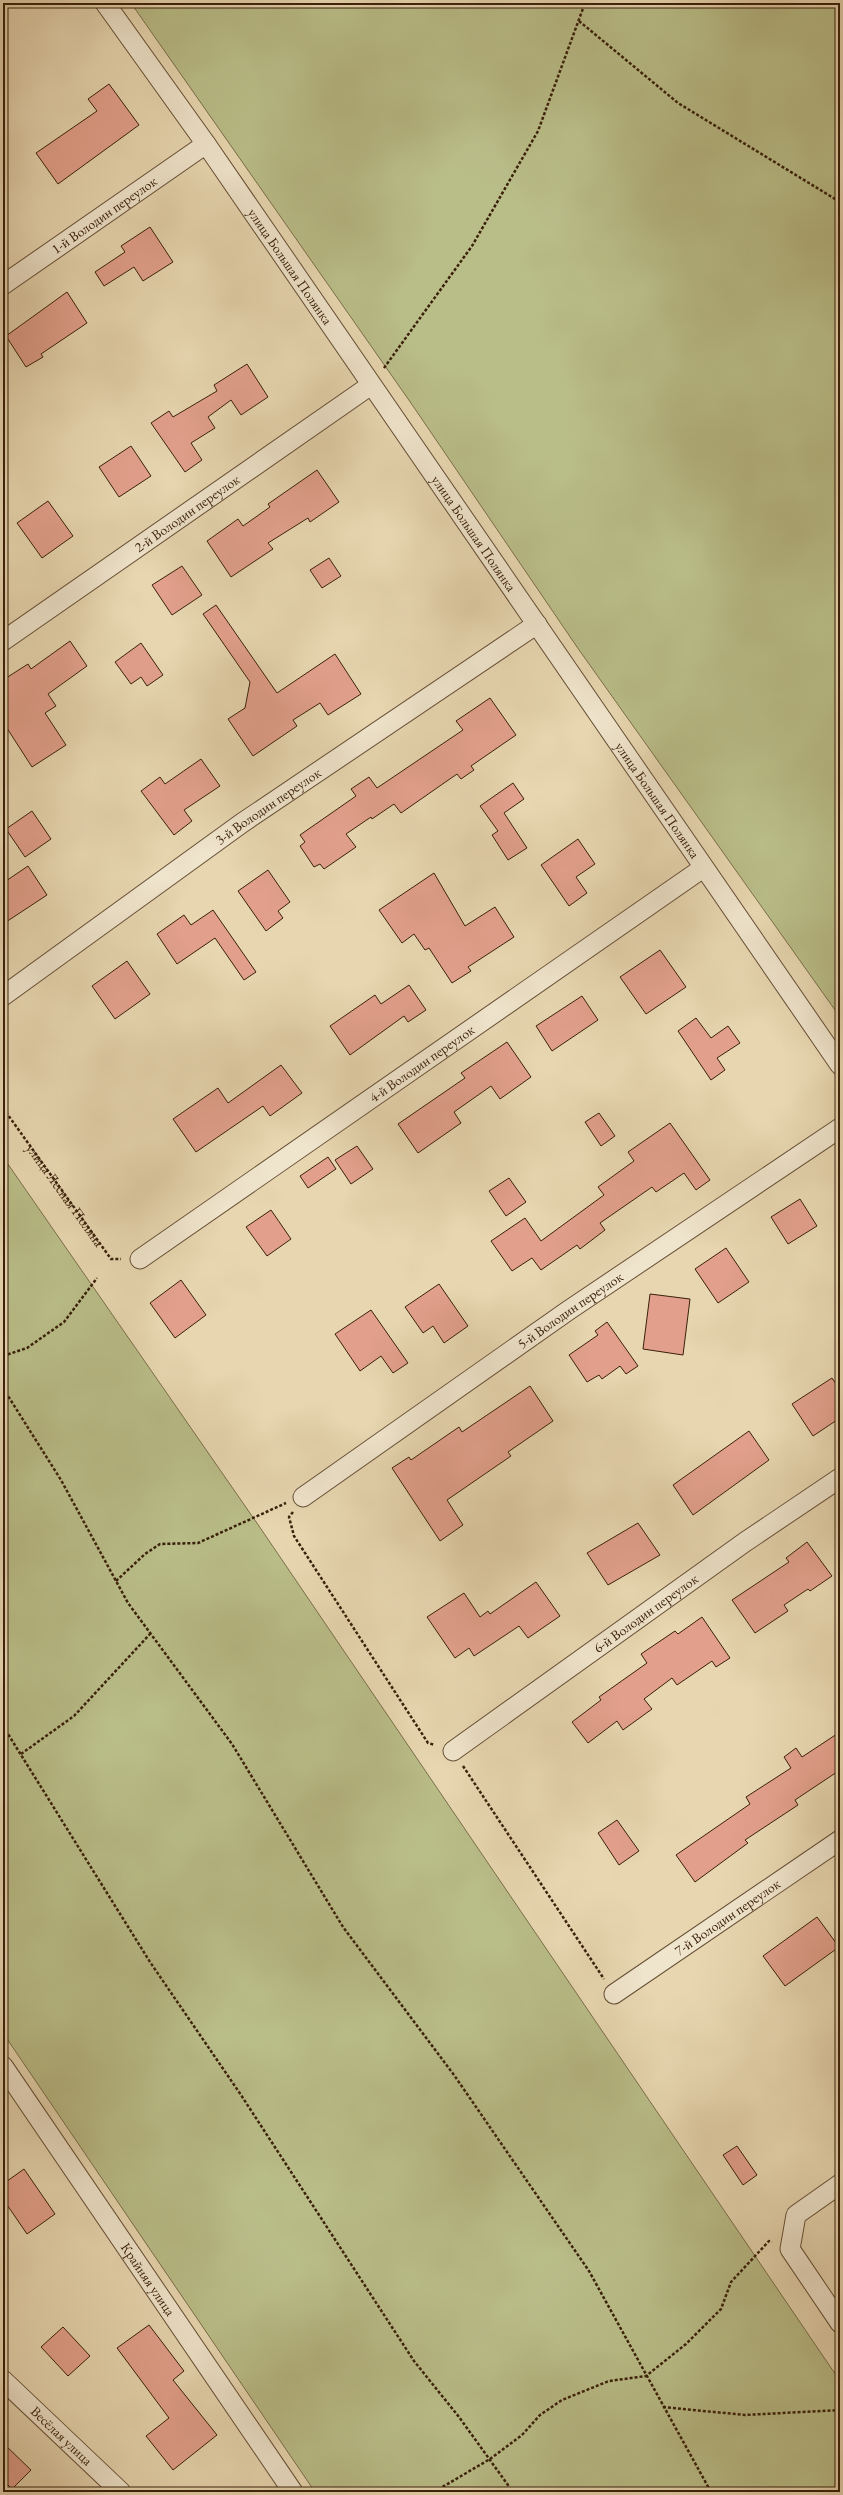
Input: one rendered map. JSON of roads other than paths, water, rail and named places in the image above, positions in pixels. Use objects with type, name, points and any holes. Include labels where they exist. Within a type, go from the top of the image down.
[{"type":"street","name":"улица Большая Полянка","points":[[105,3],[206,144],[840,1065]]},
{"type":"street","name":"1-й Володин переулок","points":[[3,285],[206,144]]},
{"type":"street","name":"2-й Володин переулок","points":[[3,641],[371,385]]},
{"type":"street","name":"3-й Володин переулок","points":[[3,996],[242,823],[537,624]]},
{"type":"street","name":"4-й Володин переулок","points":[[140,1259],[703,868]]},
{"type":"street","name":"5-й Володин переулок","points":[[303,1497],[569,1310],[840,1128]]},
{"type":"street","name":"6-й Володин переулок","points":[[453,1751],[745,1542],[840,1478]]},
{"type":"street","name":"7-й Володин переулок","points":[[614,1994],[840,1840]]},
{"type":"street","name":"Крайняя улица","points":[[3,2066],[293,2492]]},
{"type":"street","points":[[840,2184],[796,2215],[790,2249],[840,2323]]},
{"type":"street","name":"Весёлая улица","points":[[3,2380],[121,2492]]}]
